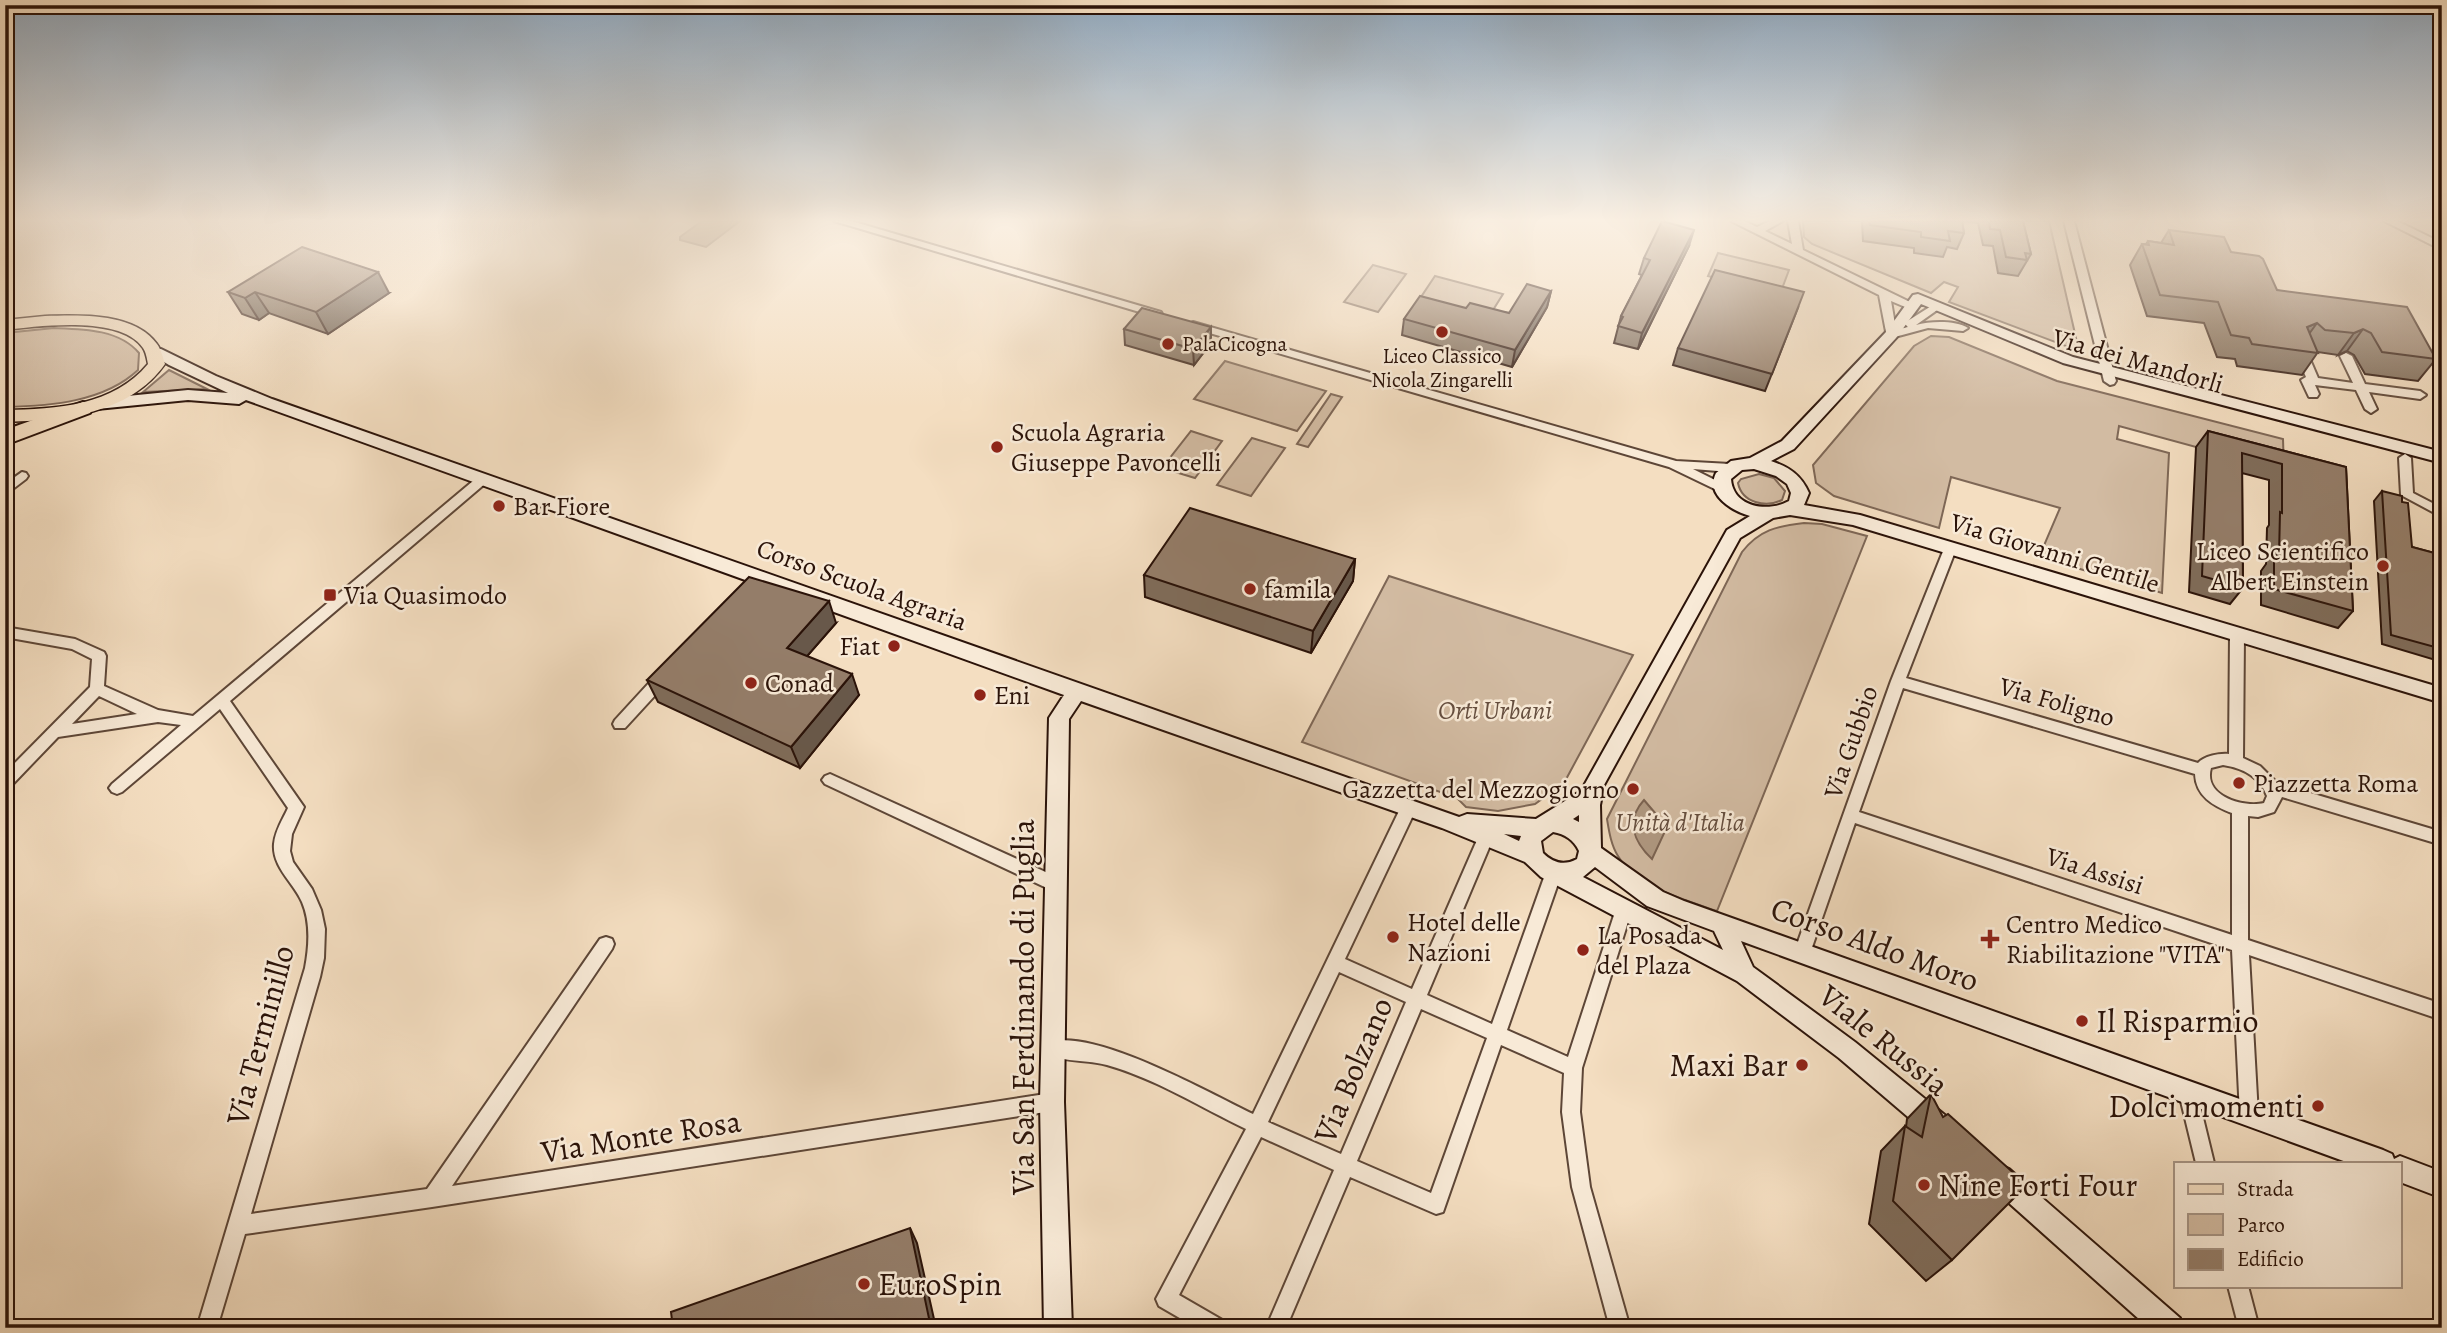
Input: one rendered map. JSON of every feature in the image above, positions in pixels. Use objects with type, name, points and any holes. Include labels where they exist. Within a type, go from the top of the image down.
[{"type":"highway","points":[[5,438],[90,406]]},
{"type":"highway","points":[[5,425],[47,414]]},
{"type":"main road","name":"Via dei Mandorli","points":[[1914,302],[1932,310]]},
{"type":"main road","points":[[5,325],[44,320],[104,323],[129,330],[145,339],[156,352],[157,364],[142,382],[115,398],[47,414],[5,416]]},
{"type":"main road","name":"Corso Scuola Agraria","points":[[256,400],[306,415],[483,480]]},
{"type":"main road","points":[[1754,463],[1772,467],[1788,476]]},
{"type":"street","points":[[1052,283],[1673,464],[1730,468],[1754,463],[1788,445],[1891,335],[1914,302]]},
{"type":"street","name":"Via dei Mandorli","points":[[1863,283],[1914,302]]},
{"type":"street","name":"Via dei Mandorli","points":[[1870,283],[1914,302]]},
{"type":"street","points":[[2085,283],[2109,376]]},
{"type":"street","points":[[1884,293],[1891,335]]},
{"type":"street","points":[[1891,335],[1932,310]]},
{"type":"street","name":"Via dei Mandorli","points":[[1932,310],[2109,376],[2442,467]]},
{"type":"street","name":"Via dei Mandorli","points":[[1932,310],[1963,328],[2065,369],[2109,376],[2442,458]]},
{"type":"street","points":[[1891,335],[1928,325],[1963,328]]},
{"type":"street","points":[[2300,350],[2314,381]]},
{"type":"street","points":[[156,352],[197,375],[256,400]]},
{"type":"street","points":[[2346,356],[2371,409]]},
{"type":"street","points":[[2313,394],[2306,380],[2420,395]]},
{"type":"street","points":[[90,406],[188,395],[256,400]]},
{"type":"street","points":[[1552,879],[1532,855],[1530,840],[1538,828],[1560,817],[1587,798],[1733,534],[1796,501],[1788,476],[1788,445]]},
{"type":"street","points":[[2405,458],[2407,495],[2442,513]]},
{"type":"street","points":[[1673,464],[1728,495],[1748,510],[1767,514]]},
{"type":"street","points":[[1730,468],[1722,477],[1728,495],[1733,534]]},
{"type":"street","points":[[5,491],[22,476]]},
{"type":"street","points":[[117,788],[483,480]]},
{"type":"street","name":"Corso Scuola Agraria","points":[[483,480],[753,583],[1077,692],[1449,822],[1532,855]]},
{"type":"street","name":"Via Giovanni Gentile","points":[[1796,501],[2442,695]]},
{"type":"street","name":"Via Gubbio","points":[[1802,953],[1898,681],[1950,549]]},
{"type":"street","points":[[5,632],[75,644],[99,656],[97,689],[5,783]]},
{"type":"street","points":[[2236,761],[2237,635]]},
{"type":"street","points":[[620,724],[676,664]]},
{"type":"street","name":"Via Foligno","points":[[1898,681],[2202,770]]},
{"type":"street","points":[[97,689],[158,716],[196,722]]},
{"type":"street","name":"Via San Ferdinando di Puglia","points":[[1058,1328],[1052,1102],[1059,718],[1077,692]]},
{"type":"street","name":"Via Terminillo","points":[[207,1328],[312,977],[317,943],[315,914],[310,900],[285,862],[282,844],[296,807],[221,700]]},
{"type":"street","points":[[54,733],[158,716]]},
{"type":"street","points":[[2273,788],[2273,803],[2269,808],[2252,812],[2240,810],[2211,793],[2201,777],[2202,770],[2213,760],[2236,761],[2258,772],[2273,788],[2442,839]]},
{"type":"street","points":[[830,780],[1056,884]]},
{"type":"street","points":[[1054,1049],[1072,1049],[1133,1066],[1257,1126],[1436,1205],[1552,879],[1579,870],[1589,859],[1587,798]]},
{"type":"street","points":[[1217,1328],[1166,1299],[1257,1126],[1408,809]]},
{"type":"street","points":[[2240,810],[2239,945],[2249,1115]]},
{"type":"street","name":"Via Assisi","points":[[1852,816],[2442,1013]]},
{"type":"street","name":"Corso Scuola Agraria","points":[[1449,822],[1538,828]]},
{"type":"street","points":[[1538,828],[1546,825],[1566,825],[1583,836],[1590,852]]},
{"type":"street","name":"Via Bolzano","points":[[1276,1328],[1486,836]]},
{"type":"street","name":"Corso Aldo Moro","points":[[1590,852],[1655,899],[2380,1162]]},
{"type":"street","name":"Viale Russia","points":[[1552,879],[1624,909],[1745,974],[1847,1050],[1952,1137]]},
{"type":"street","points":[[1620,1328],[1581,1187],[1571,1112],[1573,1068],[1624,909]]},
{"type":"street","name":"Viale Russia","points":[[1721,923],[1745,974]]},
{"type":"street","points":[[432,1198],[606,944]]},
{"type":"street","points":[[1334,962],[1573,1068]]},
{"type":"street","points":[[2188,1093],[2205,1162]]},
{"type":"street","name":"Via Monte Rosa","points":[[239,1224],[432,1198],[1052,1102]]},
{"type":"street","points":[[1983,1164],[2170,1328]]},
{"type":"street","points":[[2402,1170],[2442,1185]]},
{"type":"street","points":[[2239,1288],[2249,1328]]},
{"type":"green space","points":[[1359,283],[1399,283],[1378,312],[1344,302]]},
{"type":"green space","points":[[1430,283],[1462,283],[1503,294],[1488,318],[1419,300]]},
{"type":"green space","points":[[1737,283],[1784,283],[1780,294]]},
{"type":"green space","points":[[1907,283],[1943,283],[1931,293]]},
{"type":"green space","points":[[1947,283],[2063,283],[2079,351],[1949,302],[1958,287]]},
{"type":"green space","points":[[54,328],[100,332],[121,339],[139,353],[138,370],[124,381],[93,396],[58,403],[5,407],[5,333]]},
{"type":"green space","points":[[1931,336],[1949,337],[2057,381],[2283,439],[2284,471],[2119,426],[2117,439],[2169,453],[2162,593],[2039,557],[2060,508],[1951,477],[1939,528],[1834,496],[1816,483],[1813,465],[1914,346]]},
{"type":"green space","points":[[1225,361],[1326,391],[1297,431],[1194,399]]},
{"type":"green space","points":[[169,370],[207,389],[143,392]]},
{"type":"green space","points":[[1331,394],[1342,397],[1308,447],[1297,444]]},
{"type":"green space","points":[[1191,431],[1222,441],[1195,478],[1162,468]]},
{"type":"green space","points":[[1252,438],[1285,448],[1251,496],[1217,485]]},
{"type":"green space","points":[[1759,474],[1774,478],[1785,491],[1782,500],[1769,504],[1756,502],[1744,495],[1738,483],[1741,479]]},
{"type":"green space","name":"Unità d'Italia","points":[[1804,523],[1822,524],[1867,536],[1717,911],[1663,891],[1626,867],[1616,852],[1607,819],[1742,552],[1769,530]]},
{"type":"green space","name":"Orti Urbani","points":[[1389,576],[1633,655],[1564,783],[1535,804],[1498,811],[1466,807],[1457,798],[1302,742]]},
{"type":"shaded area","points":[[1644,800],[1667,827],[1652,859],[1640,846],[1634,831],[1635,816]]},
{"type":"building","points":[[242,283],[361,283],[316,312],[255,292],[245,298],[228,292]]},
{"type":"building","points":[[1638,283],[1667,283],[1642,333],[1618,326],[1623,317],[1621,316]]},
{"type":"building","points":[[1709,283],[1768,283],[1804,292],[1772,374],[1678,348]]},
{"type":"building","points":[[2156,283],[2274,283],[2277,290],[2407,307],[2436,359],[2382,352],[2371,333],[2363,329],[2354,333],[2325,330],[2317,323],[2307,327],[2318,353],[2252,344],[2249,338],[2231,335],[2218,302],[2160,295]]},
{"type":"building","points":[[1527,284],[1551,291],[1515,350],[1404,319],[1420,296],[1466,308],[1470,303],[1509,313]]},
{"type":"building","points":[[1142,308],[1211,327],[1193,349],[1124,329]]},
{"type":"building","points":[[2208,431],[2346,467],[2353,611],[2274,589],[2274,554],[2279,556],[2280,512],[2282,513],[2282,464],[2242,453],[2243,588],[2202,576]]},
{"type":"building","points":[[2382,491],[2402,496],[2402,502],[2408,503],[2412,547],[2442,555],[2442,649],[2391,635]]},
{"type":"building","name":"famila","points":[[1190,508],[1355,559],[1313,631],[1144,575]]},
{"type":"building","name":"Conad","points":[[749,577],[829,601],[787,648],[852,674],[791,747],[647,680]]},
{"type":"building","points":[[1931,1094],[1943,1117],[1948,1114],[2027,1185],[1952,1260],[1893,1201],[1905,1126],[1922,1137]]},
{"type":"building","name":"EuroSpin","points":[[910,1228],[930,1323],[917,1328],[673,1328],[671,1312]]},
{"type":"place","name":"Liceo Classico Nicola Zingarelli","points":[[1442,332]]},
{"type":"place","name":"PalaCicogna","points":[[1168,344]]},
{"type":"place","name":"Scuola Agraria Giuseppe Pavoncelli","points":[[997,447]]},
{"type":"place","name":"Bar Fiore","points":[[499,506]]},
{"type":"place","name":"Liceo Scientifico Albert Einstein","points":[[2383,566]]},
{"type":"place","name":"famila","points":[[1250,589]]},
{"type":"place","name":"Via Quasimodo","points":[[330,595]]},
{"type":"place","name":"Fiat","points":[[894,646]]},
{"type":"place","name":"Conad","points":[[751,683]]},
{"type":"place","name":"Eni","points":[[980,695]]},
{"type":"place","name":"Piazzetta Roma","points":[[2239,783]]},
{"type":"place","name":"Gazzetta del Mezzogiorno","points":[[1633,789]]},
{"type":"place","name":"Hotel delle Nazioni","points":[[1393,937]]},
{"type":"place","name":"Centro Medico Riabilitazione \"VITA\"","points":[[1990,939]]},
{"type":"place","name":"La Posada del Plaza","points":[[1583,950]]},
{"type":"place","name":"Il Risparmio","points":[[2082,1021]]},
{"type":"place","name":"Maxi Bar","points":[[1802,1065]]},
{"type":"place","name":"Dolci momenti","points":[[2318,1106]]},
{"type":"place","name":"Nine Forti Four","points":[[1924,1185]]},
{"type":"place","name":"EuroSpin","points":[[864,1284]]}]
